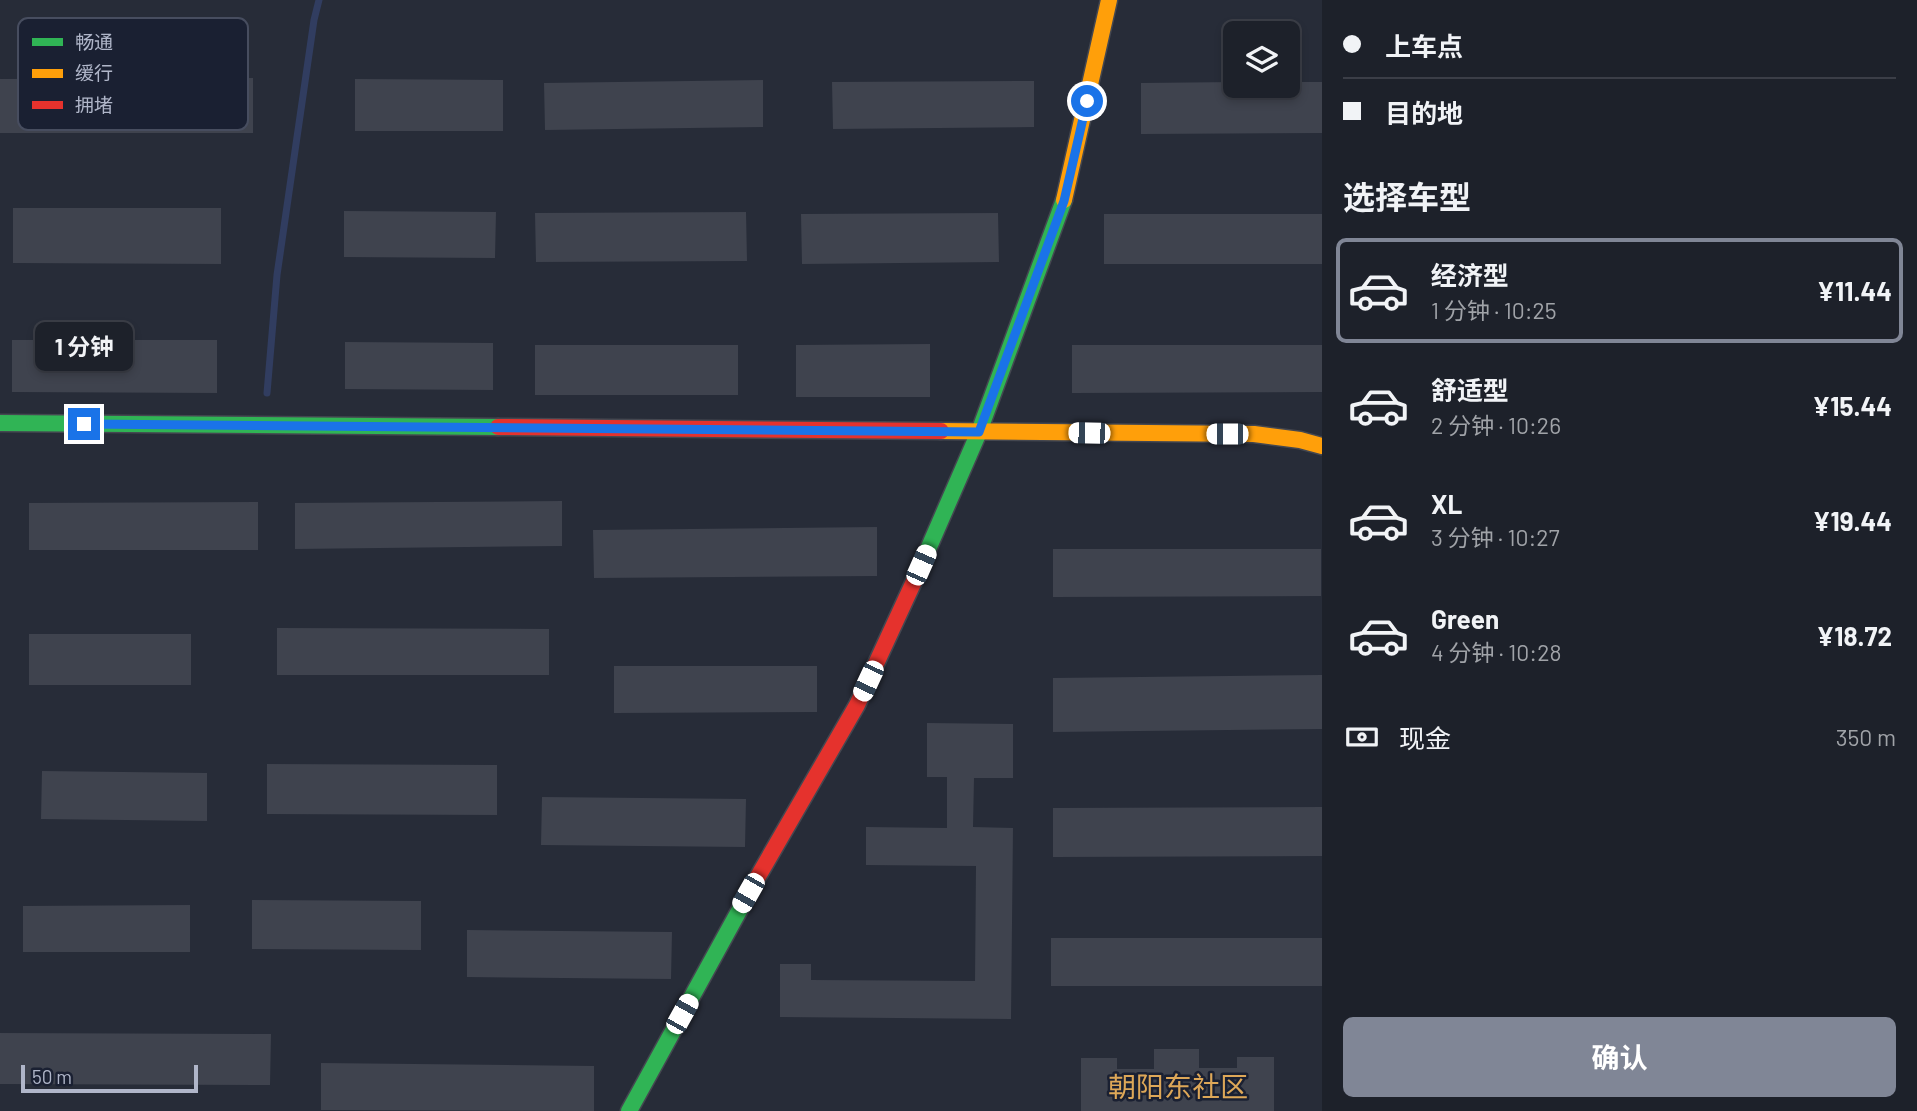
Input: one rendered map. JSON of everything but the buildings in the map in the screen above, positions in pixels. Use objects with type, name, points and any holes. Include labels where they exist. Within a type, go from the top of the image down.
[{"type":"street","points":[[629,1111],[735,917],[857,705],[979,432],[1064,201],[1109,0]]},
{"type":"street","points":[[0,423],[1254,435],[1300,440],[1322,446]]},
{"type":"waterway","points":[[267,393],[277,275],[319,0]]},
{"type":"traffic: fast","points":[[916,577],[979,432],[1064,200]]},
{"type":"traffic: fast","points":[[0,423],[498,427]]},
{"type":"traffic: fast","points":[[629,1111],[756,880]]},
{"type":"traffic: slow","points":[[1064,200],[1109,0]]},
{"type":"traffic: slow","points":[[941,431],[1254,434],[1322,446]]},
{"type":"traffic: jam","points":[[498,427],[941,431]]},
{"type":"traffic: jam","points":[[756,880],[857,705],[916,577]]},
{"type":"district","name":"朝阳东社区","points":[[1178,1087]]},
{"type":"route","points":[[84,424],[979,432],[1064,201],[1087,101]]}]
